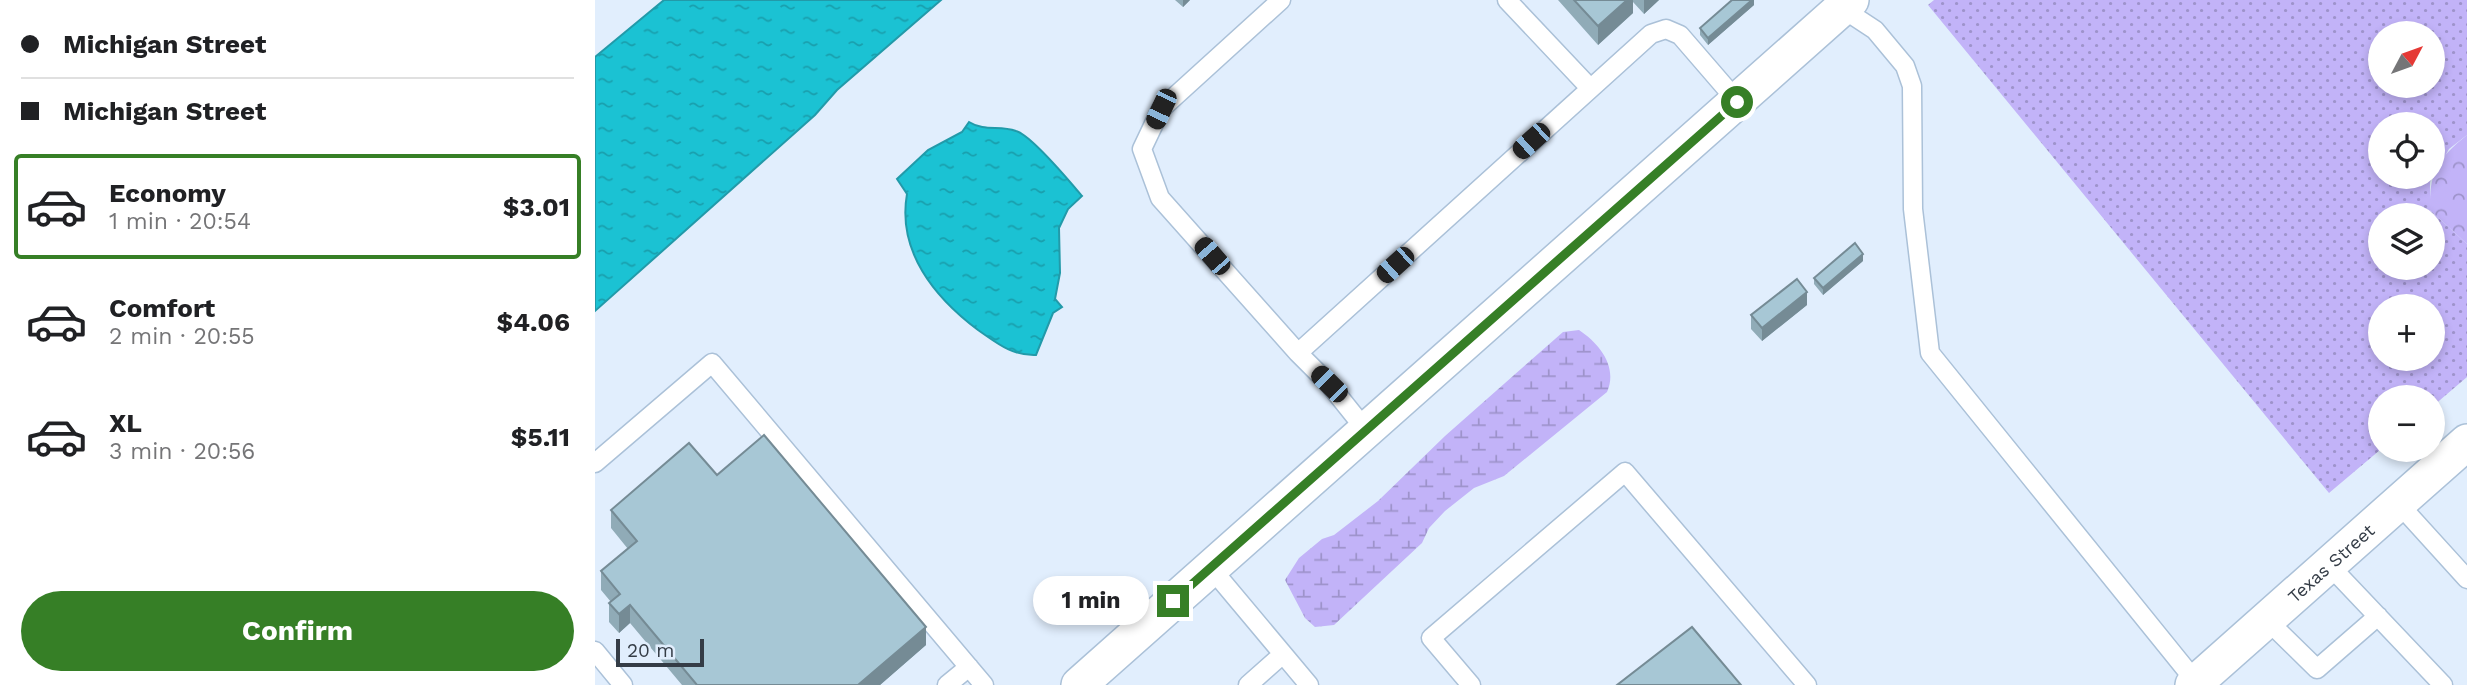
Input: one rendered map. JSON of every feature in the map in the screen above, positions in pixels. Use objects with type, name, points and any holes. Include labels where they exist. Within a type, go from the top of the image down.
[{"type":"street","points":[[1079,685],[1737,102],[1841,3]]},
{"type":"street","name":"Texas Street","points":[[2195,683],[2467,442]]},
{"type":"lane","points":[[1281,0],[1161,109],[1142,149],[1160,198],[1329,384],[1365,429]]},
{"type":"lane","points":[[1507,0],[1590,88]]},
{"type":"lane","points":[[1841,3],[1881,36],[1905,66],[1912,86],[1913,209],[1930,353],[2195,683]]},
{"type":"lane","points":[[1298,353],[1651,34],[1674,30],[1737,102]]},
{"type":"lane","points":[[595,463],[712,363],[984,685]]},
{"type":"lane","points":[[1471,685],[1431,638],[1625,472],[1807,685]]},
{"type":"lane","points":[[2398,503],[2467,579]]},
{"type":"lane","points":[[2329,565],[2443,685]]},
{"type":"lane","points":[[1211,568],[1309,685]]},
{"type":"lane","points":[[2267,620],[2317,668],[2378,616]]},
{"type":"lane","points":[[595,652],[624,685]]},
{"type":"lane","points":[[1248,685],[1283,654]]},
{"type":"lane","points":[[947,685],[968,667]]},
{"type":"green space","points":[[1934,0],[2467,0],[2467,135],[2449,149],[2445,156],[2445,112],[2368,112],[2368,189],[2430,189],[2430,203],[2368,203],[2368,280],[2445,280],[2445,224],[2467,244],[2467,377],[2445,396],[2445,385],[2368,385],[2368,460],[2329,493],[1928,5]]},
{"type":"green space","points":[[2467,135],[2467,244],[2445,224],[2445,203],[2430,203],[2431,189],[2445,189],[2445,156]]},
{"type":"green space","points":[[1579,330],[1600,349],[1609,365],[1610,383],[1607,392],[1504,476],[1474,488],[1445,511],[1429,528],[1422,543],[1334,625],[1315,627],[1305,618],[1285,580],[1299,558],[1378,501],[1445,436],[1563,332]]},
{"type":"water","points":[[664,0],[941,0],[837,90],[815,115],[595,311],[595,57]]},
{"type":"water","points":[[969,122],[981,127],[1010,129],[1023,134],[1051,160],[1082,196],[1068,209],[1059,228],[1060,273],[1055,299],[1062,307],[1053,313],[1036,355],[1005,348],[962,317],[934,287],[913,253],[905,215],[907,194],[897,179],[928,150],[962,132]]},
{"type":"building","points":[[1574,0],[1627,0],[1598,26]]},
{"type":"building","points":[[1732,0],[1752,0],[1708,38],[1700,28]]},
{"type":"building","points":[[1855,243],[1863,254],[1823,288],[1814,278]]},
{"type":"building","points":[[1797,279],[1807,292],[1762,328],[1751,315]]},
{"type":"building","points":[[764,435],[926,627],[858,685],[697,685],[630,605],[619,614],[609,603],[620,594],[601,571],[637,541],[611,510],[689,443],[717,475]]},
{"type":"building","points":[[1692,627],[1741,685],[1617,685]]},
{"type":"route","points":[[1173,601],[1737,102]]}]
